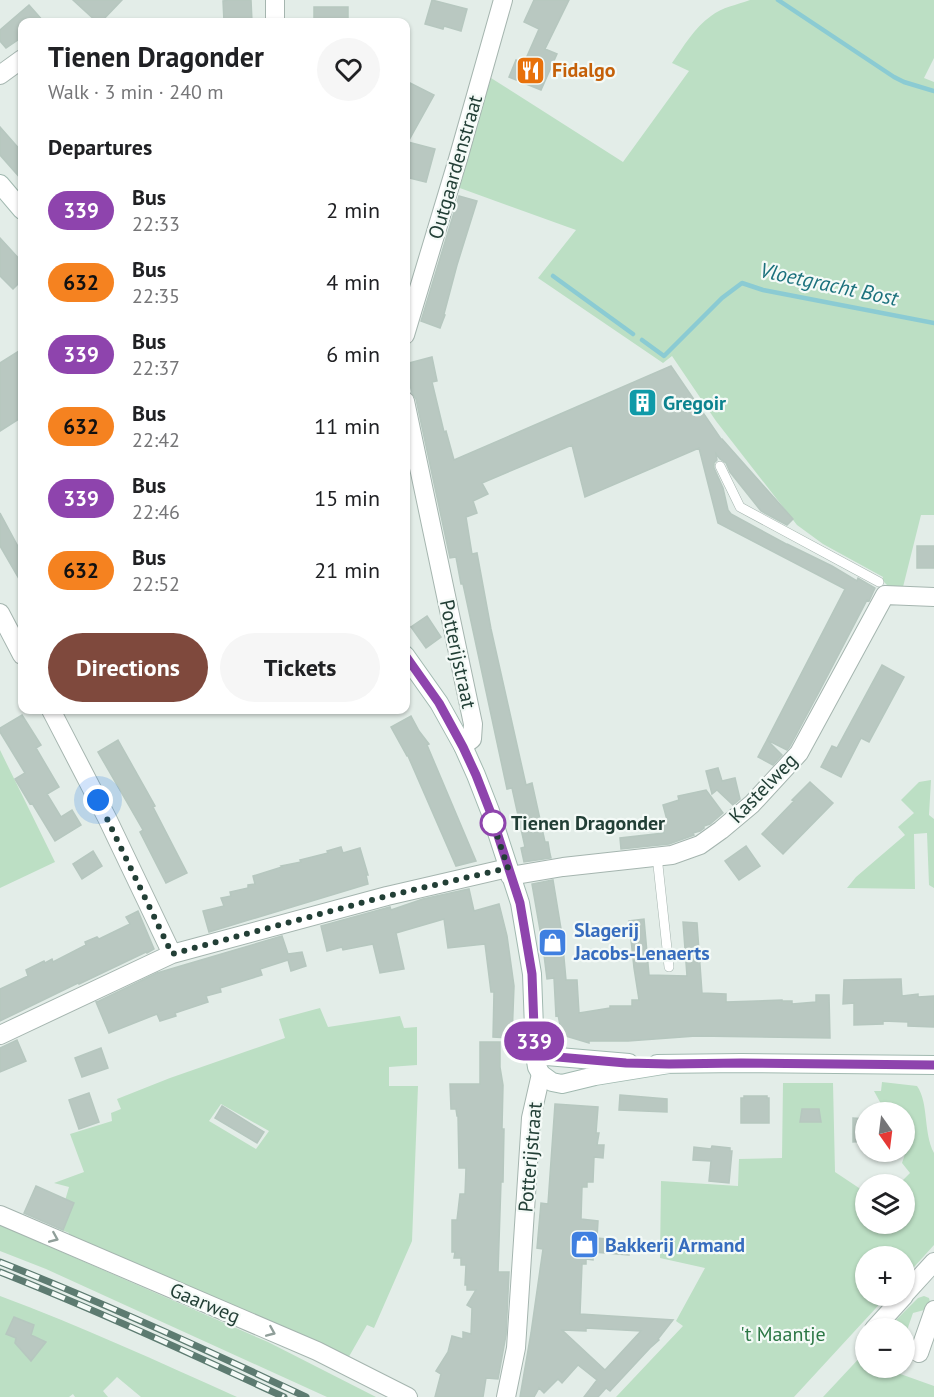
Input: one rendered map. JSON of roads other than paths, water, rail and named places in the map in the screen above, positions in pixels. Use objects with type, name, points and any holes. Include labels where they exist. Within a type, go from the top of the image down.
[{"type":"street","points":[[275,0],[275,18]]},
{"type":"street","name":"Outgaardenstraat","points":[[410,317],[503,0]]},
{"type":"street","points":[[0,75],[18,61]]},
{"type":"street","points":[[0,184],[18,205]]},
{"type":"street","name":"Potterijstraat","points":[[410,425],[473,724],[472,739],[463,747],[490,811],[520,903],[532,974],[535,1055],[541,1074],[531,1118],[516,1348],[507,1397]]},
{"type":"street","name":"Kastelweg","points":[[0,1035],[172,954],[387,896],[509,872],[672,855],[700,844],[722,830],[752,804],[799,753],[885,595],[934,597]]},
{"type":"street","points":[[0,613],[18,647]]},
{"type":"street","points":[[410,662],[439,703],[463,747]]},
{"type":"street","points":[[53,714],[107,818],[172,954]]},
{"type":"street","points":[[535,1055],[626,1063],[934,1065]]},
{"type":"street","points":[[541,1074],[552,1082],[562,1084],[595,1076],[669,1064]]},
{"type":"street","name":"Gaarweg","points":[[0,1215],[317,1351],[408,1397]]},
{"type":"street","points":[[915,1283],[934,1262]]},
{"type":"street","points":[[884,1318],[894,1306]]},
{"type":"street","points":[[919,1353],[934,1310]]},
{"type":"lane","points":[[720,466],[740,507],[879,582]]},
{"type":"lane","points":[[657,856],[669,967]]},
{"type":"waterway","points":[[778,0],[894,77],[934,91]]},
{"type":"waterway","name":"Vloetgracht Bost","points":[[553,276],[633,334]]},
{"type":"waterway","name":"Vloetgracht Bost","points":[[642,340],[664,356],[722,298],[742,283],[763,290],[934,323]]},
{"type":"railway","points":[[0,1262],[154,1327],[306,1397]]},
{"type":"railway","points":[[0,1272],[143,1332],[284,1397]]},
{"type":"place","name":"Fidalgo","points":[[531,70]]},
{"type":"place","name":"Gregoir","points":[[642,403]]},
{"type":"place","name":"Tienen Dragonder","points":[[493,823]]},
{"type":"place","name":"Slagerij Jacobs-Lenaerts","points":[[553,942]]},
{"type":"place","name":"Bakkerij Armand","points":[[584,1245]]},
{"type":"park label","name":"'t Maantje","points":[[783,1334]]}]
